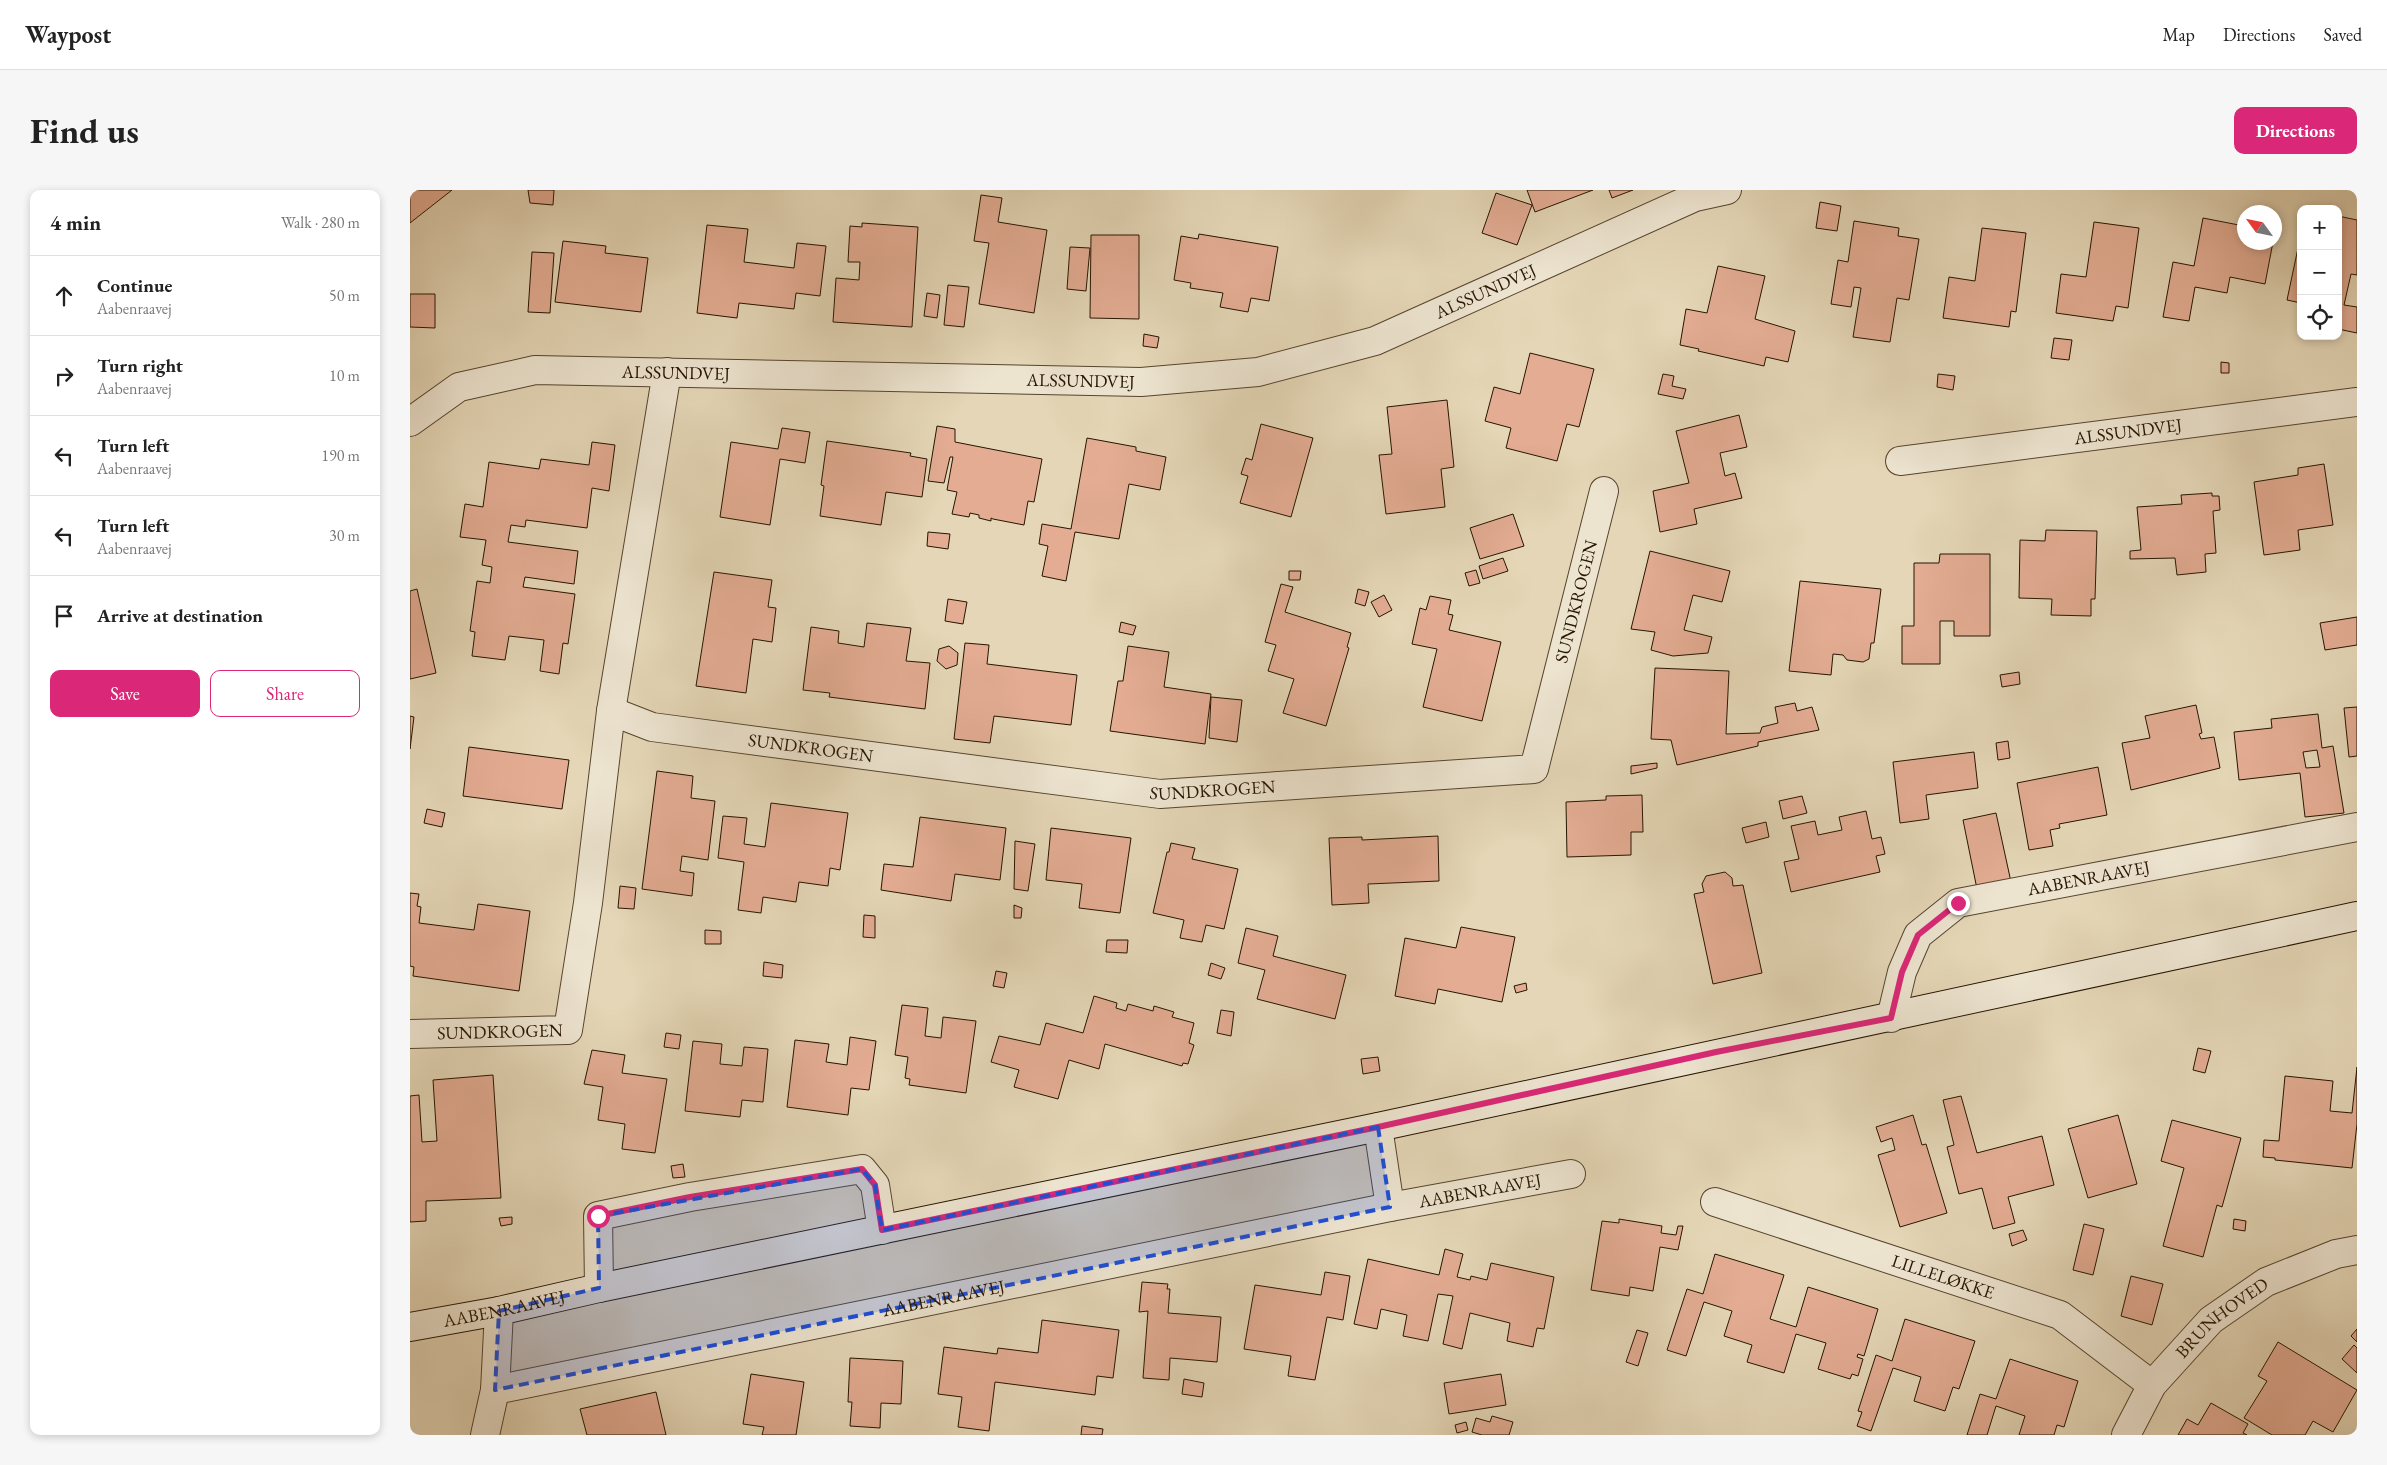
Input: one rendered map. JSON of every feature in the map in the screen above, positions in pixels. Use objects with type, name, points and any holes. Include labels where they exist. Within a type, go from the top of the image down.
[{"type":"street","name":"ALSSUNDVEJ","points":[[410,422],[459,387],[535,370],[1141,382],[1258,372],[1375,341],[1695,197],[1727,190]]},
{"type":"street","name":"SUNDKROGEN","points":[[410,1034],[568,1030],[588,903],[611,710],[667,372]]},
{"type":"street","name":"ALSSUNDVEJ","points":[[1900,461],[2357,402]]},
{"type":"street","name":"SUNDKROGEN","points":[[611,710],[652,727],[1160,794],[1534,769],[1604,491]]},
{"type":"street","name":"AABENRAAVEJ","points":[[1891,1018],[1902,972],[1918,935],[1958,903],[2357,827]]},
{"type":"street","name":"AABENRAAVEJ","points":[[410,1326],[499,1311],[599,1288],[1378,1127],[1716,1052],[1891,1018],[2357,916]]},
{"type":"street","points":[[1378,1127],[1390,1206]]},
{"type":"street","points":[[599,1288],[598,1216],[680,1199],[862,1169],[875,1185],[882,1230]]},
{"type":"street","name":"AABENRAAVEJ","points":[[496,1390],[1390,1206],[1571,1174]]},
{"type":"street","name":"LILLELØKKE","points":[[1715,1202],[2060,1315],[2152,1385]]},
{"type":"street","name":"BRUNHOVED","points":[[2126,1435],[2152,1385],[2211,1320],[2266,1282],[2336,1254],[2357,1250]]},
{"type":"street","points":[[485,1435],[496,1390],[499,1311]]},
{"type":"highlighted area","points":[[1378,1127],[1390,1207],[495,1390],[499,1311],[599,1288],[598,1216],[862,1169],[875,1185],[882,1230]]},
{"type":"building","points":[[410,190],[452,190],[410,223]]},
{"type":"building","points":[[528,190],[554,190],[553,205],[530,203]]},
{"type":"building","points":[[1527,190],[1593,190],[1535,212]]},
{"type":"building","points":[[1609,190],[1633,190],[1612,198]]},
{"type":"building","points":[[1496,193],[1532,205],[1517,245],[1482,233]]},
{"type":"building","points":[[981,195],[1002,198],[998,222],[1047,230],[1034,313],[979,304],[989,243],[974,241]]},
{"type":"building","points":[[1820,202],[1841,206],[1837,231],[1816,228]]},
{"type":"building","points":[[2342,217],[2357,220],[2357,275],[2351,274],[2344,305],[2357,307],[2357,333],[2342,330]]},
{"type":"building","points":[[2203,218],[2237,225],[2237,250],[2271,250],[2265,284],[2230,277],[2227,293],[2195,287],[2189,321],[2163,317],[2173,262],[2194,266]]},
{"type":"building","points":[[1854,221],[1899,228],[1898,236],[1919,239],[1909,300],[1897,298],[1890,342],[1853,337],[1861,288],[1854,287],[1851,307],[1831,304],[1838,260],[1848,262]]},
{"type":"building","points":[[2094,222],[2139,228],[2128,308],[2116,306],[2113,321],[2056,313],[2061,274],[2086,277]]},
{"type":"building","points":[[862,223],[918,227],[912,327],[833,322],[836,278],[859,280],[860,262],[848,262],[850,226],[862,227]]},
{"type":"building","points":[[707,225],[748,229],[744,262],[794,268],[797,243],[826,246],[820,296],[796,293],[794,309],[739,303],[737,318],[697,313]]},
{"type":"building","points":[[1982,228],[2026,233],[2016,312],[2011,311],[2009,327],[1943,318],[1949,277],[1975,281]]},
{"type":"building","points":[[1199,234],[1278,247],[1269,301],[1251,298],[1248,312],[1220,307],[1223,293],[1190,288],[1191,283],[1174,280],[1181,236],[1198,239]]},
{"type":"building","points":[[1091,235],[1139,235],[1139,319],[1090,318]]},
{"type":"building","points":[[563,241],[606,246],[605,253],[648,258],[641,312],[555,302]]},
{"type":"building","points":[[1070,247],[1090,248],[1086,291],[1067,289]]},
{"type":"building","points":[[532,252],[554,253],[550,313],[528,312]]},
{"type":"building","points":[[2297,253],[2297,302],[2287,300]]},
{"type":"building","points":[[1718,266],[1765,276],[1755,319],[1795,331],[1788,362],[1766,357],[1764,366],[1680,345],[1686,309],[1707,313]]},
{"type":"building","points":[[948,285],[969,287],[964,327],[944,325]]},
{"type":"building","points":[[927,293],[940,295],[937,318],[924,316]]},
{"type":"building","points":[[410,294],[435,294],[435,328],[410,327]]},
{"type":"building","points":[[1144,334],[1159,337],[1157,348],[1143,346]]},
{"type":"building","points":[[2054,338],[2072,340],[2069,360],[2051,358]]},
{"type":"building","points":[[1530,353],[1594,369],[1579,427],[1567,424],[1557,461],[1506,448],[1511,428],[1485,421],[1494,387],[1520,394]]},
{"type":"building","points":[[2221,362],[2229,363],[2229,373],[2221,373]]},
{"type":"building","points":[[1663,374],[1674,376],[1672,386],[1686,389],[1683,399],[1658,394]]},
{"type":"building","points":[[1938,374],[1955,376],[1953,390],[1937,387]]},
{"type":"building","points":[[1447,400],[1454,467],[1441,469],[1445,507],[1386,514],[1379,455],[1392,454],[1387,407]]},
{"type":"building","points":[[1739,415],[1747,447],[1720,453],[1725,476],[1735,473],[1742,498],[1694,509],[1697,524],[1660,532],[1653,491],[1689,483],[1676,431]]},
{"type":"building","points":[[1261,424],[1313,438],[1291,517],[1240,503],[1248,476],[1241,474],[1246,458],[1252,460]]},
{"type":"building","points":[[937,426],[955,429],[955,442],[1042,459],[1034,502],[1028,501],[1024,525],[991,518],[991,521],[970,513],[969,517],[952,514],[957,492],[947,490],[953,457],[950,457],[944,483],[928,481]]},
{"type":"building","points":[[782,428],[810,432],[805,463],[780,459],[770,525],[720,517],[731,442],[778,449]]},
{"type":"building","points":[[1087,438],[1136,447],[1136,451],[1166,457],[1160,490],[1129,484],[1119,539],[1075,532],[1066,581],[1042,576],[1048,546],[1039,544],[1042,524],[1071,529]]},
{"type":"building","points":[[827,441],[911,453],[910,456],[927,459],[922,497],[886,492],[881,525],[820,516],[824,486],[821,485]]},
{"type":"building","points":[[592,442],[615,445],[609,491],[592,488],[587,528],[526,520],[525,527],[511,525],[508,542],[578,551],[574,584],[525,577],[523,587],[575,594],[568,644],[563,643],[559,674],[540,671],[544,640],[509,636],[505,660],[472,656],[475,632],[470,631],[477,581],[490,583],[492,567],[482,565],[486,540],[460,537],[465,504],[483,507],[489,462],[539,469],[541,459],[589,465]]},
{"type":"building","points":[[2324,464],[2333,525],[2298,530],[2300,550],[2264,555],[2254,482],[2298,475],[2298,468]]},
{"type":"building","points":[[2212,493],[2212,496],[2219,496],[2220,510],[2213,511],[2216,553],[2205,554],[2206,572],[2177,575],[2175,558],[2130,559],[2130,551],[2141,550],[2137,507],[2182,504],[2181,495]]},
{"type":"building","points":[[1513,514],[1524,546],[1480,559],[1470,528]]},
{"type":"building","points":[[2046,530],[2097,531],[2095,599],[2091,599],[2091,616],[2051,615],[2052,599],[2019,598],[2020,540],[2045,541]]},
{"type":"building","points":[[928,532],[950,534],[948,549],[927,546]]},
{"type":"building","points":[[1650,551],[1730,571],[1722,602],[1693,595],[1684,630],[1712,637],[1708,653],[1673,656],[1651,650],[1655,632],[1631,629]]},
{"type":"building","points":[[1940,554],[1990,554],[1990,636],[1954,636],[1954,621],[1940,621],[1940,664],[1902,664],[1902,626],[1914,626],[1914,563],[1939,563]]},
{"type":"building","points":[[1503,558],[1508,571],[1483,579],[1479,566]]},
{"type":"building","points":[[1476,570],[1480,583],[1469,586],[1465,573]]},
{"type":"building","points":[[1289,571],[1301,571],[1300,580],[1289,580]]},
{"type":"building","points":[[714,572],[772,580],[768,607],[776,608],[772,642],[753,639],[746,693],[696,686]]},
{"type":"building","points":[[1800,581],[1881,589],[1874,643],[1871,643],[1869,659],[1863,662],[1847,660],[1843,655],[1833,654],[1831,675],[1789,671]]},
{"type":"building","points":[[1281,584],[1293,587],[1285,612],[1351,633],[1347,647],[1349,648],[1326,726],[1283,713],[1294,679],[1268,671],[1276,645],[1265,642]]},
{"type":"building","points":[[417,589],[436,673],[410,679],[410,591]]},
{"type":"building","points":[[1358,589],[1369,592],[1365,606],[1355,603]]},
{"type":"building","points":[[1384,595],[1392,610],[1379,617],[1371,602]]},
{"type":"building","points":[[1430,596],[1451,600],[1448,614],[1453,615],[1449,630],[1501,642],[1482,721],[1423,707],[1437,649],[1412,644],[1420,608],[1426,610]]},
{"type":"building","points":[[948,599],[967,602],[963,624],[945,621]]},
{"type":"building","points":[[2357,617],[2357,645],[2325,650],[2320,623]]},
{"type":"building","points":[[1121,622],[1136,626],[1133,635],[1119,632]]},
{"type":"building","points":[[867,623],[911,628],[906,661],[930,663],[925,709],[829,697],[830,693],[803,690],[811,627],[839,631],[838,643],[864,647]]},
{"type":"building","points":[[965,643],[989,645],[987,664],[1077,675],[1071,725],[994,716],[990,743],[954,739]]},
{"type":"building","points":[[949,646],[958,653],[957,665],[946,669],[937,661],[939,649]]},
{"type":"building","points":[[1128,646],[1169,652],[1164,687],[1211,694],[1205,744],[1110,731],[1118,681],[1123,681]]},
{"type":"building","points":[[1655,668],[1729,671],[1726,734],[1760,733],[1762,727],[1778,723],[1775,707],[1795,703],[1797,711],[1812,707],[1819,730],[1758,742],[1758,746],[1677,765],[1671,740],[1651,739]]},
{"type":"building","points":[[2019,672],[2020,684],[2002,687],[2000,675]]},
{"type":"building","points":[[1211,697],[1242,700],[1237,742],[1209,738]]},
{"type":"building","points":[[2196,705],[2202,733],[2199,734],[2201,739],[2214,737],[2220,768],[2131,790],[2122,743],[2150,738],[2145,716]]},
{"type":"building","points":[[2357,707],[2357,756],[2349,757],[2344,708]]},
{"type":"building","points":[[2318,714],[2322,748],[2333,746],[2344,813],[2305,817],[2300,773],[2239,780],[2234,732],[2272,728],[2271,719]],"holes":[[[2317,750],[2320,767],[2306,768],[2303,752]]]},
{"type":"building","points":[[410,716],[414,717],[410,749]]},
{"type":"building","points":[[2008,741],[2010,758],[1998,760],[1996,743]]},
{"type":"building","points":[[469,747],[569,760],[562,809],[463,796]]},
{"type":"building","points":[[1974,752],[1978,788],[1926,795],[1929,819],[1900,823],[1893,762]]},
{"type":"building","points":[[1657,763],[1657,768],[1631,774],[1631,766]]},
{"type":"building","points":[[2098,767],[2107,815],[2059,824],[2060,828],[2050,830],[2053,846],[2029,850],[2017,783]]},
{"type":"building","points":[[657,771],[693,776],[691,798],[715,801],[708,860],[682,856],[680,871],[694,873],[692,896],[642,889]]},
{"type":"building","points":[[1642,795],[1643,832],[1631,832],[1631,855],[1567,857],[1566,802],[1606,800],[1606,796]]},
{"type":"building","points":[[1802,796],[1807,813],[1783,819],[1779,801]]},
{"type":"building","points":[[771,803],[848,813],[840,870],[830,868],[828,886],[799,882],[796,902],[763,897],[761,913],[738,910],[744,862],[718,858],[723,816],[747,818],[744,844],[765,847]]},
{"type":"building","points":[[427,809],[445,813],[442,827],[424,823]]},
{"type":"building","points":[[1866,811],[1872,839],[1881,837],[1885,854],[1876,856],[1880,872],[1791,892],[1784,862],[1799,859],[1791,826],[1815,821],[1818,835],[1842,830],[1839,817]]},
{"type":"building","points":[[1996,813],[2011,882],[1977,889],[1963,820]]},
{"type":"building","points":[[920,817],[1006,828],[1000,880],[955,874],[951,901],[881,890],[884,864],[913,867]]},
{"type":"building","points":[[1766,822],[1769,837],[1746,843],[1742,828]]},
{"type":"building","points":[[1051,828],[1131,838],[1120,913],[1079,908],[1082,884],[1046,880]]},
{"type":"building","points":[[1438,836],[1439,881],[1368,884],[1369,903],[1332,905],[1329,838],[1362,837],[1362,840]]},
{"type":"building","points":[[1015,841],[1035,844],[1028,891],[1014,889]]},
{"type":"building","points":[[1171,843],[1195,848],[1192,859],[1238,869],[1224,929],[1206,925],[1202,942],[1180,938],[1184,920],[1153,913],[1167,852],[1169,852]]},
{"type":"building","points":[[1725,872],[1732,878],[1733,886],[1743,885],[1762,973],[1713,984],[1694,894],[1704,892],[1702,884],[1706,876]]},
{"type":"building","points":[[620,886],[636,888],[634,909],[618,908]]},
{"type":"building","points":[[410,893],[419,894],[417,906],[421,907],[419,923],[474,930],[478,904],[530,911],[519,991],[413,976],[414,967],[410,966]]},
{"type":"building","points":[[1014,905],[1022,908],[1021,918],[1014,918]]},
{"type":"building","points":[[864,915],[875,916],[875,938],[863,937]]},
{"type":"building","points":[[1461,927],[1515,937],[1502,1002],[1438,989],[1435,1004],[1395,996],[1405,938],[1456,948]]},
{"type":"building","points":[[1246,928],[1278,936],[1273,956],[1346,975],[1335,1019],[1257,999],[1265,970],[1238,963]]},
{"type":"building","points":[[705,930],[721,931],[721,944],[705,944]]},
{"type":"building","points":[[1107,940],[1128,940],[1127,953],[1106,952]]},
{"type":"building","points":[[764,962],[783,965],[782,978],[763,976]]},
{"type":"building","points":[[1211,963],[1225,968],[1221,979],[1208,975]]},
{"type":"building","points":[[996,971],[1007,973],[1004,988],[993,986]]},
{"type":"building","points":[[1526,983],[1527,990],[1516,993],[1514,986]]},
{"type":"building","points":[[1094,996],[1117,1003],[1116,1008],[1126,1011],[1128,1004],[1153,1011],[1154,1006],[1174,1012],[1172,1017],[1194,1023],[1189,1043],[1194,1045],[1188,1064],[1183,1063],[1182,1066],[1105,1044],[1099,1069],[1069,1060],[1058,1099],[1014,1087],[1019,1070],[991,1062],[999,1036],[1040,1045],[1046,1023],[1083,1033]]},
{"type":"building","points":[[902,1005],[928,1008],[925,1036],[941,1038],[943,1017],[976,1021],[966,1093],[909,1085],[910,1079],[905,1078],[908,1057],[895,1055]]},
{"type":"building","points":[[1221,1010],[1234,1012],[1231,1036],[1217,1033]]},
{"type":"building","points":[[666,1033],[681,1035],[679,1049],[664,1047]]},
{"type":"building","points":[[850,1037],[876,1041],[869,1090],[851,1088],[848,1115],[787,1107],[795,1040],[829,1044],[826,1062],[847,1065]]},
{"type":"building","points":[[693,1041],[722,1044],[720,1064],[742,1066],[744,1047],[768,1049],[763,1102],[742,1100],[740,1117],[685,1111]]},
{"type":"building","points":[[2198,1048],[2211,1051],[2205,1073],[2193,1070]]},
{"type":"building","points":[[592,1050],[625,1055],[622,1073],[667,1079],[655,1153],[622,1149],[625,1124],[598,1120],[603,1087],[584,1084]]},
{"type":"building","points":[[1378,1057],[1380,1071],[1363,1074],[1361,1059]]},
{"type":"building","points":[[2357,1067],[2357,1124],[2352,1168],[2275,1160],[2275,1158],[2263,1157],[2264,1140],[2279,1141],[2285,1076],[2333,1081],[2330,1111],[2352,1113]]},
{"type":"building","points":[[493,1075],[501,1198],[426,1201],[426,1221],[410,1222],[410,1096],[419,1095],[422,1142],[437,1141],[433,1080]]},
{"type":"building","points":[[1961,1096],[1977,1153],[2042,1136],[2054,1185],[2008,1197],[2015,1223],[1993,1229],[1982,1188],[1959,1194],[1947,1147],[1954,1145],[1943,1100]]},
{"type":"building","points":[[1913,1115],[1922,1145],[1926,1144],[1947,1213],[1900,1227],[1878,1155],[1895,1150],[1892,1138],[1881,1142],[1876,1127]]},
{"type":"building","points":[[2118,1115],[2137,1184],[2088,1198],[2068,1129]]},
{"type":"building","points":[[2172,1120],[2241,1138],[2222,1207],[2217,1205],[2203,1257],[2163,1246],[2184,1168],[2161,1161]]},
{"type":"building","points":[[683,1164],[685,1177],[673,1178],[671,1166]]},
{"type":"building","points":[[512,1217],[512,1224],[501,1226],[499,1218]]},
{"type":"building","points":[[1619,1219],[1662,1226],[1661,1233],[1676,1235],[1678,1226],[1683,1226],[1678,1250],[1660,1247],[1653,1291],[1630,1287],[1629,1296],[1591,1290],[1602,1221],[1619,1223]]},
{"type":"building","points":[[2234,1219],[2246,1221],[2245,1231],[2233,1229]]},
{"type":"building","points":[[2084,1224],[2104,1229],[2093,1275],[2073,1270]]},
{"type":"building","points":[[2023,1230],[2027,1240],[2012,1246],[2009,1234]]},
{"type":"building","points":[[1445,1249],[1463,1254],[1457,1277],[1470,1280],[1471,1276],[1487,1280],[1491,1263],[1554,1277],[1544,1329],[1537,1328],[1533,1347],[1507,1341],[1510,1323],[1470,1313],[1462,1349],[1443,1344],[1453,1296],[1438,1294],[1428,1341],[1403,1336],[1407,1315],[1381,1309],[1377,1329],[1354,1324],[1368,1259],[1439,1275]]},
{"type":"building","points":[[1715,1254],[1784,1275],[1770,1319],[1796,1327],[1808,1287],[1878,1309],[1864,1356],[1858,1354],[1857,1357],[1863,1359],[1858,1376],[1852,1374],[1850,1379],[1818,1369],[1826,1343],[1796,1334],[1784,1373],[1747,1362],[1752,1345],[1724,1336],[1732,1311],[1704,1302],[1686,1356],[1667,1350],[1687,1289],[1703,1294]]},
{"type":"building","points":[[1325,1272],[1350,1276],[1343,1320],[1327,1317],[1315,1380],[1288,1376],[1291,1356],[1244,1349],[1255,1285],[1321,1295]]},
{"type":"building","points":[[2131,1276],[2163,1284],[2152,1325],[2121,1316]]},
{"type":"building","points":[[1142,1282],[1168,1284],[1167,1289],[1170,1289],[1168,1313],[1221,1317],[1217,1362],[1170,1358],[1169,1380],[1143,1378],[1148,1311],[1139,1312]]},
{"type":"building","points":[[1905,1319],[1975,1341],[1959,1389],[1953,1387],[1945,1411],[1914,1401],[1921,1377],[1893,1368],[1871,1431],[1857,1426],[1862,1412],[1858,1411],[1876,1355],[1892,1361]]},
{"type":"building","points":[[1042,1320],[1119,1330],[1113,1378],[1097,1376],[1095,1395],[995,1382],[989,1431],[958,1427],[962,1397],[938,1394],[944,1347],[997,1354],[998,1348],[1038,1353]]},
{"type":"building","points":[[2357,1329],[2357,1342],[2351,1336]]},
{"type":"building","points":[[1637,1330],[1648,1333],[1638,1366],[1626,1362]]},
{"type":"building","points":[[2278,1342],[2357,1390],[2333,1432],[2313,1421],[2305,1435],[2272,1435],[2244,1418],[2267,1381],[2258,1376]]},
{"type":"building","points":[[2354,1345],[2357,1348],[2357,1373],[2342,1359]]},
{"type":"building","points":[[850,1358],[903,1361],[901,1404],[881,1403],[880,1428],[850,1426],[852,1402],[848,1402]]},
{"type":"building","points":[[2010,1359],[2078,1381],[2064,1427],[2057,1425],[2054,1435],[2019,1435],[2025,1416],[1996,1406],[1987,1435],[1967,1435],[1980,1394],[1996,1399]]},
{"type":"building","points":[[751,1374],[804,1382],[796,1435],[762,1435],[764,1427],[743,1424]]},
{"type":"building","points":[[1501,1374],[1506,1405],[1449,1414],[1444,1383]]},
{"type":"building","points":[[1184,1379],[1204,1383],[1202,1397],[1182,1394]]},
{"type":"building","points":[[656,1392],[666,1435],[587,1435],[580,1409]]},
{"type":"building","points":[[2211,1403],[2248,1424],[2243,1433],[2247,1435],[2178,1435],[2187,1419],[2198,1425]]},
{"type":"building","points":[[1492,1416],[1513,1422],[1509,1435],[1482,1435],[1472,1432],[1476,1418],[1490,1422]]},
{"type":"building","points":[[1466,1422],[1468,1430],[1457,1433],[1455,1425]]},
{"type":"building","points":[[1082,1426],[1103,1429],[1102,1435],[1081,1435]]},
{"type":"route","points":[[598,1216],[690,1197],[862,1169],[875,1185],[882,1230],[1378,1127],[1716,1052],[1891,1018],[1902,972],[1918,935],[1958,903]]}]
